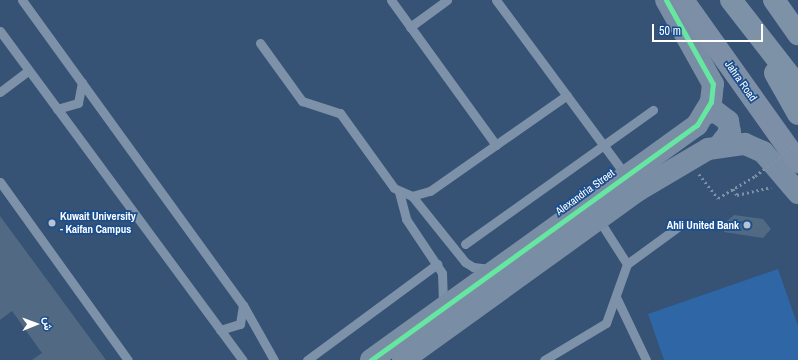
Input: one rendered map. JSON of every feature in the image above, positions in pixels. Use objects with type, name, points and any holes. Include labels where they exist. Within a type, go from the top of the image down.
[{"type":"highway","points":[[731,0],[798,86]]},
{"type":"highway","points":[[774,0],[798,34]]},
{"type":"highway","points":[[745,19],[798,114]]},
{"type":"main road","name":"Jahra Road","points":[[683,0],[798,162]]},
{"type":"street","name":"Alexandria Street","points":[[403,360],[599,220],[631,183],[696,125],[706,113],[713,84],[666,0]]},
{"type":"street","points":[[706,113],[716,112],[728,121],[730,132],[720,145]]},
{"type":"street","name":"Alexandria Street","points":[[371,360],[497,269],[631,183],[688,160],[720,145],[745,144],[763,152],[794,188]]},
{"type":"lane","points":[[22,0],[243,304],[274,360]]},
{"type":"lane","points":[[410,27],[447,0]]},
{"type":"lane","points":[[496,0],[631,183]]},
{"type":"lane","points":[[393,1],[410,27],[496,145]]},
{"type":"lane","points":[[0,31],[243,360]]},
{"type":"lane","points":[[260,43],[302,101],[340,112],[399,192],[406,219],[437,264],[445,285],[442,309]]},
{"type":"lane","points":[[0,92],[28,70]]},
{"type":"lane","points":[[58,109],[78,103],[82,82]]},
{"type":"lane","points":[[399,192],[412,196],[430,191],[567,95]]},
{"type":"lane","points":[[465,244],[652,110]]},
{"type":"lane","points":[[0,182],[128,360]]},
{"type":"lane","points":[[412,196],[465,262],[478,268],[497,269]]},
{"type":"lane","points":[[599,220],[627,264]]},
{"type":"lane","points":[[544,360],[606,323],[627,264],[678,227]]},
{"type":"lane","points":[[307,360],[437,264]]},
{"type":"lane","points":[[616,296],[646,360]]},
{"type":"lane","points":[[220,330],[240,324],[243,304]]},
{"type":"path","points":[[688,160],[718,198],[755,176],[798,143]]},
{"type":"path","points":[[733,189],[737,195],[794,188]]},
{"type":"shaded area","points":[[778,269],[798,326],[798,360],[664,360],[648,314]]},
{"type":"building","name":"Ahli United Bank","points":[[734,215],[763,219],[771,229],[763,238],[724,232],[726,222]]},
{"type":"building","points":[[0,216],[106,360],[32,360],[42,353],[12,311],[0,320]]},
{"type":"cycle path","points":[[371,360],[697,125],[711,102],[713,84],[666,0]]},
{"type":"place","name":"Kuwait University - Kaifan Campus","points":[[52,223]]},
{"type":"place","name":"Ahli United Bank","points":[[747,225]]}]
